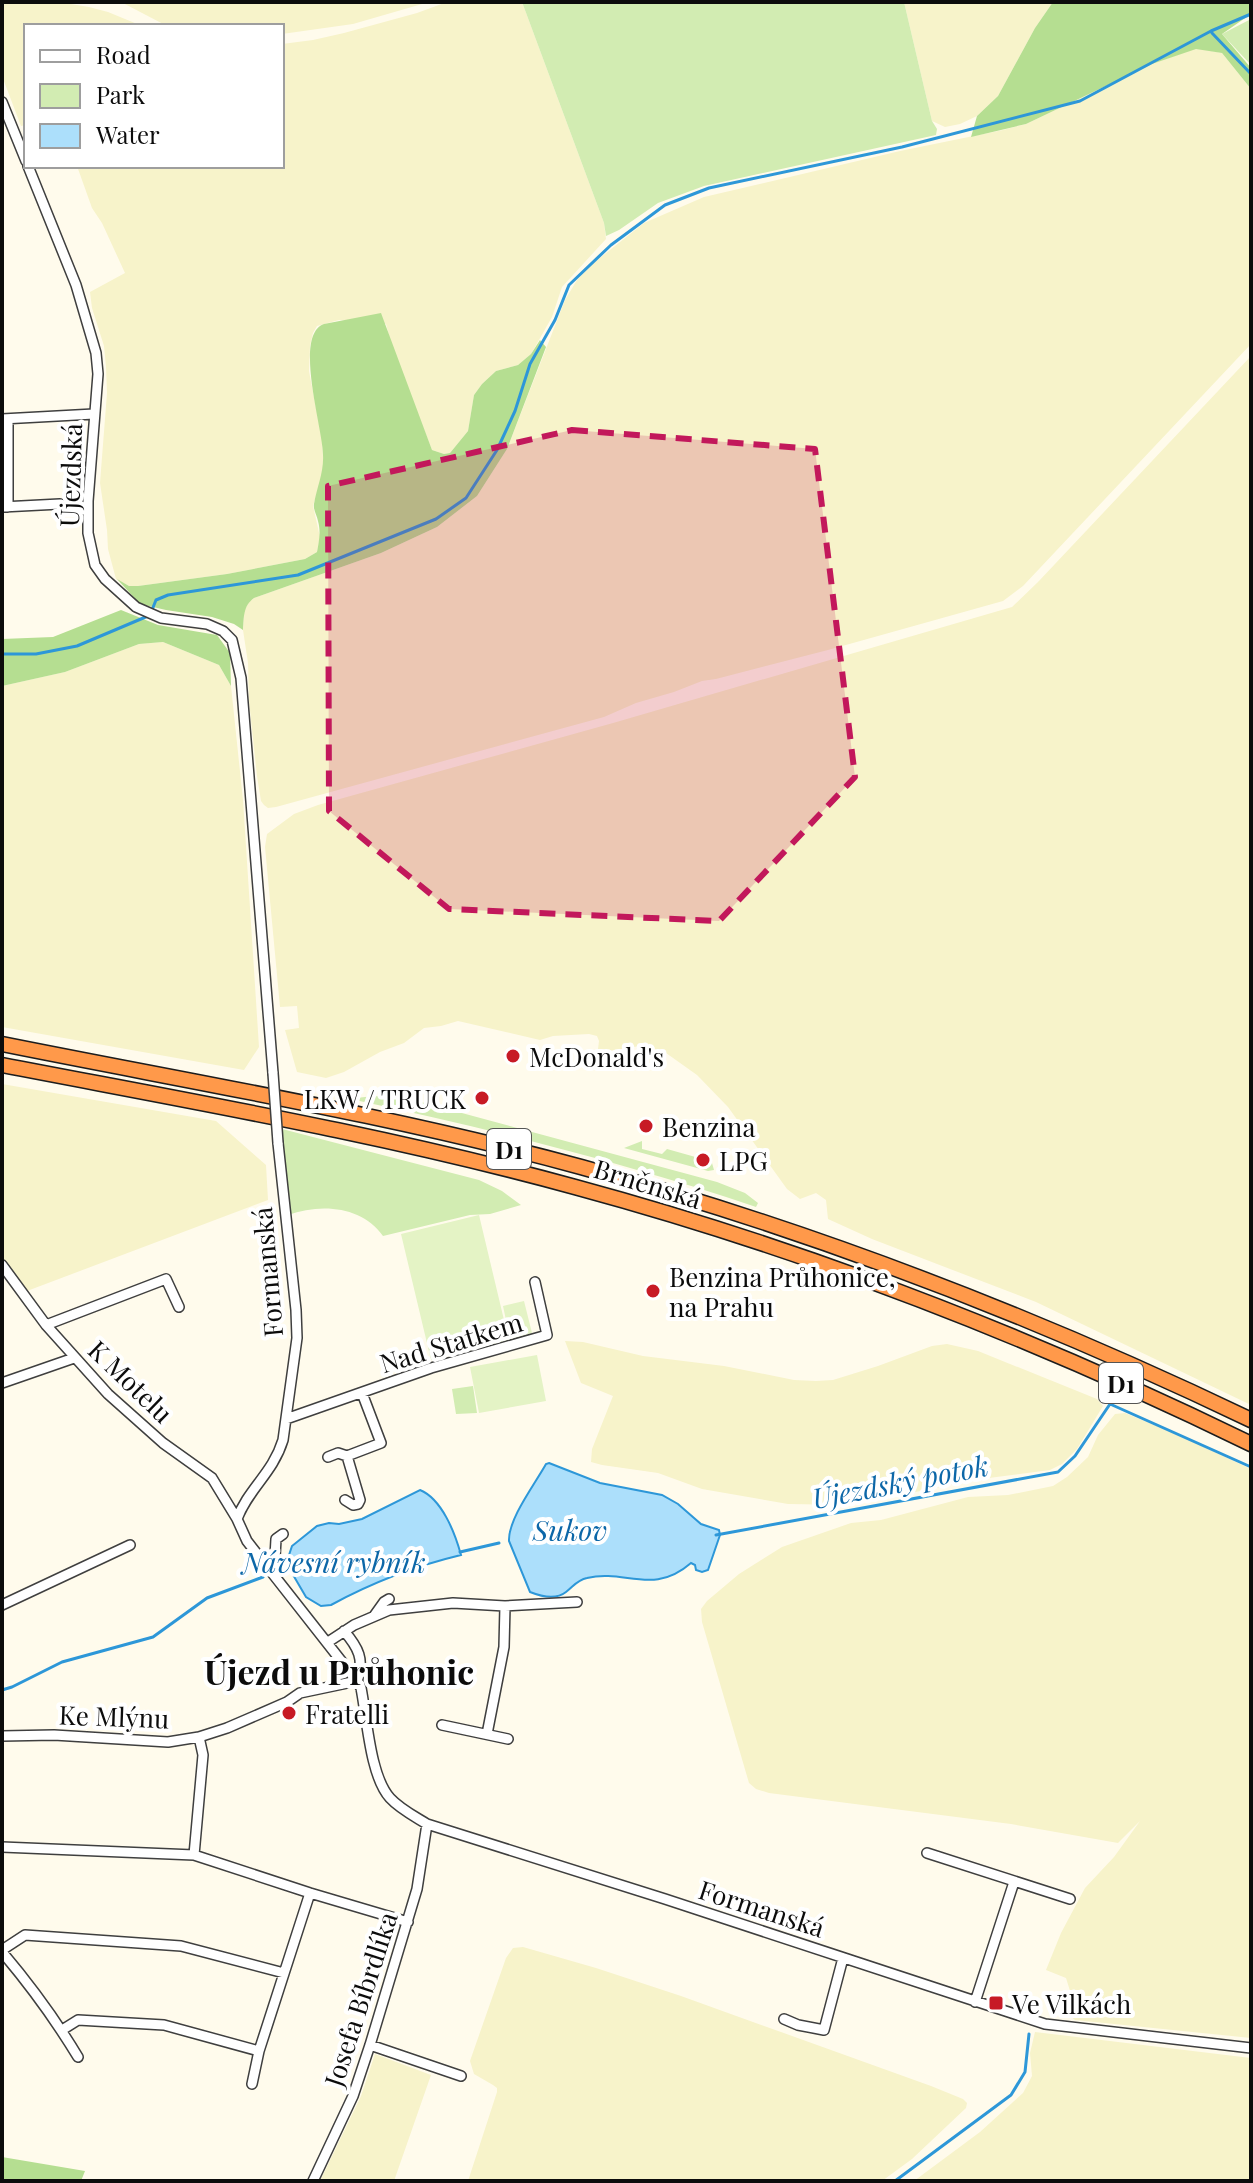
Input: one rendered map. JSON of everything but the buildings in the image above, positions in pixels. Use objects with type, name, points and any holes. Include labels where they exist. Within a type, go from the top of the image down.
[{"type":"highway","name":"Brněnská","points":[[2,1044],[410,1126],[565,1163],[668,1192],[946,1288],[1102,1352],[1251,1420]]},
{"type":"highway","name":"Brněnská","points":[[2,1065],[364,1135],[532,1175],[659,1211],[926,1302],[1096,1372],[1251,1444]]},
{"type":"street","name":"Újezdská","points":[[2,102],[24,157]]},
{"type":"street","name":"Újezdská","points":[[29,168],[76,285],[96,353],[98,374],[88,501],[88,533],[95,565],[105,579],[136,607],[161,618],[207,624],[223,631],[232,640],[241,678],[247,756]]},
{"type":"street","points":[[60,504],[5,507],[5,419],[94,414]]},
{"type":"street","name":"Formanská","points":[[247,756],[297,1338],[279,1454],[241,1508],[237,1519],[247,1541],[361,1688],[376,1771],[383,1789],[400,1807],[427,1824],[1018,2017],[1064,2028],[1251,2048]]},
{"type":"street","name":"K Motelu","points":[[4,1271],[46,1325],[108,1394],[163,1443],[212,1478],[237,1519]]},
{"type":"street","points":[[46,1325],[166,1279],[179,1307]]},
{"type":"street","name":"Nad Statkem","points":[[286,1419],[431,1368],[547,1335],[535,1282]]},
{"type":"street","points":[[2,1383],[74,1358]]},
{"type":"street","name":"Nad Statkem","points":[[328,1457],[338,1453],[347,1456],[381,1443],[362,1393]]},
{"type":"street","points":[[345,1500],[353,1505],[360,1500],[347,1456]]},
{"type":"street","points":[[274,1575],[276,1539],[283,1534]]},
{"type":"street","points":[[2,1605],[130,1545]]},
{"type":"street","points":[[374,1616],[389,1599]]},
{"type":"street","points":[[328,1642],[389,1610],[439,1604],[505,1606],[577,1602]]},
{"type":"street","points":[[487,1734],[504,1647],[505,1606]]},
{"type":"street","name":"Formanská","points":[[344,1631],[361,1661],[362,1669],[357,1681]]},
{"type":"street","name":"Ke Mlýnu","points":[[2,1736],[54,1735],[168,1742],[227,1728],[287,1702],[300,1693],[357,1681]]},
{"type":"street","points":[[442,1725],[508,1739]]},
{"type":"street","points":[[194,1855],[203,1755],[199,1737]]},
{"type":"street","name":"Josefa Bíbrdlíka","points":[[313,2181],[353,2096],[370,2045],[417,1889],[427,1824]]},
{"type":"street","points":[[2,1847],[194,1855],[408,1922]]},
{"type":"street","points":[[927,1853],[1070,1899]]},
{"type":"street","points":[[975,2002],[1014,1882]]},
{"type":"street","points":[[252,2084],[259,2051],[310,1893]]},
{"type":"street","points":[[78,2057],[28,1982],[2,1951],[25,1935],[181,1946],[284,1973]]},
{"type":"street","points":[[784,2019],[824,2030],[843,1958]]},
{"type":"street","points":[[62,2030],[78,2020],[164,2025],[259,2051]]},
{"type":"street","points":[[370,2045],[461,2076]]},
{"type":"highlighted area","points":[[572,430],[815,449],[855,777],[719,921],[449,909],[329,811],[328,486]]},
{"type":"shaded area","points":[[2,2],[59,2],[108,12],[137,24],[24,24],[24,125],[21,126],[2,76]]},
{"type":"shaded area","points":[[121,2],[429,2],[353,24],[284,34],[284,24],[163,24]]},
{"type":"shaded area","points":[[447,2],[522,2],[604,223],[606,239],[562,287],[552,317],[531,354],[518,365],[496,371],[482,384],[474,395],[468,431],[450,453],[432,450],[393,351],[386,324],[339,320],[317,326],[310,346],[309,371],[323,457],[323,473],[313,506],[320,537],[317,552],[305,559],[227,574],[129,586],[116,579],[108,549],[100,483],[106,367],[104,346],[90,292],[125,273],[92,208],[78,168],[284,168],[284,44],[344,33]]},
{"type":"shaded area","points":[[904,2],[1053,2],[1035,28],[998,96],[977,116],[945,127],[932,121]]},
{"type":"shaded area","points":[[1196,48],[1222,53],[1251,89],[1251,344],[1023,586],[1003,601],[828,650],[702,681],[604,717],[276,807],[264,805],[257,776],[243,630],[244,611],[248,603],[254,598],[381,553],[437,527],[477,496],[507,449],[565,300],[591,265],[644,223],[704,197],[1026,124],[1152,64]]},
{"type":"shaded area","points":[[1251,356],[1251,1405],[1036,1302],[828,1219],[826,1200],[816,1193],[800,1199],[787,1189],[728,1107],[697,1075],[666,1053],[640,1046],[602,1052],[598,1049],[597,1036],[589,1034],[540,1040],[458,1021],[424,1028],[404,1043],[326,1078],[297,1072],[285,1030],[299,1028],[297,1006],[280,1007],[265,847],[267,834],[294,814],[318,805],[1012,607]]},
{"type":"shaded area","points":[[163,642],[219,665],[231,686],[243,800],[259,1047],[244,1070],[2,1027],[2,686],[65,672],[139,644]]},
{"type":"shaded area","points":[[2,1084],[216,1121],[266,1165],[268,1200],[27,1291],[2,1258]]},
{"type":"shaded area","points":[[565,1341],[583,1342],[643,1356],[816,1381],[833,1380],[932,1346],[947,1344],[978,1351],[1097,1399],[1103,1406],[1077,1449],[1062,1464],[1050,1470],[981,1479],[850,1505],[788,1504],[702,1489],[658,1473],[591,1462],[592,1449],[613,1396],[581,1383]]},
{"type":"shaded area","points":[[1125,1413],[1251,1469],[1251,2038],[1075,2020],[1070,2016],[1068,2007],[1071,1994],[1066,1978],[1046,1970],[1085,1888],[1114,1857],[1140,1821],[1118,1843],[1011,1824],[756,1789],[749,1783],[702,1622],[701,1609],[707,1601],[739,1574],[782,1547],[851,1523],[881,1520],[968,1497],[1008,1495],[1053,1486],[1088,1457],[1098,1435],[1115,1414]]},
{"type":"shaded area","points":[[523,1947],[681,1996],[931,2086],[963,2099],[967,2103],[966,2108],[912,2159],[882,2181],[468,2181],[497,2092],[497,2088],[474,2074],[470,2061],[506,1958],[513,1948]]},
{"type":"shaded area","points":[[1035,2032],[1251,2058],[1251,2181],[914,2181],[980,2132],[1023,2093],[1032,2076],[1030,2053]]},
{"type":"shaded area","points":[[375,2054],[431,2075],[394,2181],[320,2181],[361,2096]]},
{"type":"green space","points":[[522,2],[904,2],[936,135],[704,186],[658,203],[606,236],[604,223]]},
{"type":"green space","points":[[1053,2],[1251,2],[1251,14],[1222,34],[1251,68],[1251,89],[1222,53],[1196,49],[1152,64],[1026,124],[971,137],[977,116],[998,96],[1035,28]]},
{"type":"green space","points":[[1251,19],[1251,65],[1222,34]]},
{"type":"green space","points":[[381,313],[432,450],[444,454],[450,453],[468,431],[474,395],[482,384],[496,371],[518,365],[531,354],[540,340],[546,347],[507,449],[477,496],[437,527],[381,553],[254,598],[246,608],[243,630],[212,617],[140,604],[117,579],[129,586],[138,586],[227,574],[305,559],[317,552],[319,529],[314,506],[323,455],[312,384],[311,345],[315,332],[324,324]]},
{"type":"green space","points":[[121,610],[158,625],[217,635],[230,653],[231,686],[219,665],[163,642],[139,644],[65,672],[2,686],[2,639],[53,637]]},
{"type":"green space","points":[[374,1096],[410,1099],[717,1182],[745,1193],[758,1203],[756,1207],[557,1148],[355,1100]]},
{"type":"green space","points":[[282,1129],[479,1180],[521,1205],[383,1236],[364,1218],[340,1210],[314,1209],[288,1215]]},
{"type":"green space","points":[[642,1141],[642,1149],[662,1154],[667,1149],[699,1158],[698,1163],[706,1165],[708,1160],[714,1170],[624,1148]]},
{"type":"green space","points":[[479,1215],[509,1341],[431,1360],[401,1234]]},
{"type":"green space","points":[[524,1301],[532,1333],[510,1339],[503,1306]]},
{"type":"green space","points":[[537,1355],[546,1401],[479,1413],[470,1367]]},
{"type":"green space","points":[[473,1386],[477,1413],[456,1414],[452,1389]]},
{"type":"green space","points":[[2,2157],[85,2171],[81,2181],[2,2181]]},
{"type":"water","name":"Sukov","points":[[549,1463],[600,1483],[662,1495],[701,1524],[719,1530],[708,1570],[696,1570],[691,1563],[664,1578],[639,1580],[601,1576],[581,1580],[558,1596],[530,1592],[509,1541],[510,1532],[523,1502]]},
{"type":"water","name":"Návesní rybník","points":[[420,1490],[428,1494],[441,1509],[461,1555],[394,1576],[331,1605],[321,1606],[306,1597],[289,1568],[292,1546],[317,1526],[362,1519]]},
{"type":"waterway","points":[[152,610],[156,600],[168,595],[298,575],[436,519],[466,498],[497,450],[515,411],[530,364],[555,320],[569,285],[611,245],[665,205],[709,188],[902,147],[1080,101],[1211,31],[1251,14]]},
{"type":"waterway","points":[[1212,33],[1251,74]]},
{"type":"waterway","points":[[2,654],[36,654],[77,646],[148,616]]},
{"type":"waterway","name":"Újezdský potok","points":[[716,1535],[1058,1472],[1075,1456],[1110,1404],[1251,1467]]},
{"type":"waterway","name":"Újezdský potok","points":[[460,1552],[499,1543]]},
{"type":"waterway","name":"Újezdský potok","points":[[2,1690],[62,1662],[153,1637],[207,1598],[263,1577]]},
{"type":"waterway","points":[[895,2181],[1011,2095],[1025,2072],[1029,2034]]},
{"type":"place","name":"McDonald's","points":[[513,1056]]},
{"type":"place","name":"LKW / TRUCK","points":[[482,1098]]},
{"type":"place","name":"Benzina","points":[[646,1126]]},
{"type":"place","name":"LPG","points":[[703,1160]]},
{"type":"place","name":"Benzina Průhonice, na Prahu","points":[[653,1291]]},
{"type":"place","name":"Fratelli","points":[[289,1713]]},
{"type":"place","name":"Ve Vilkách","points":[[996,2003]]},
{"type":"district","name":"Újezd u Průhonic","points":[[339,1671]]}]
